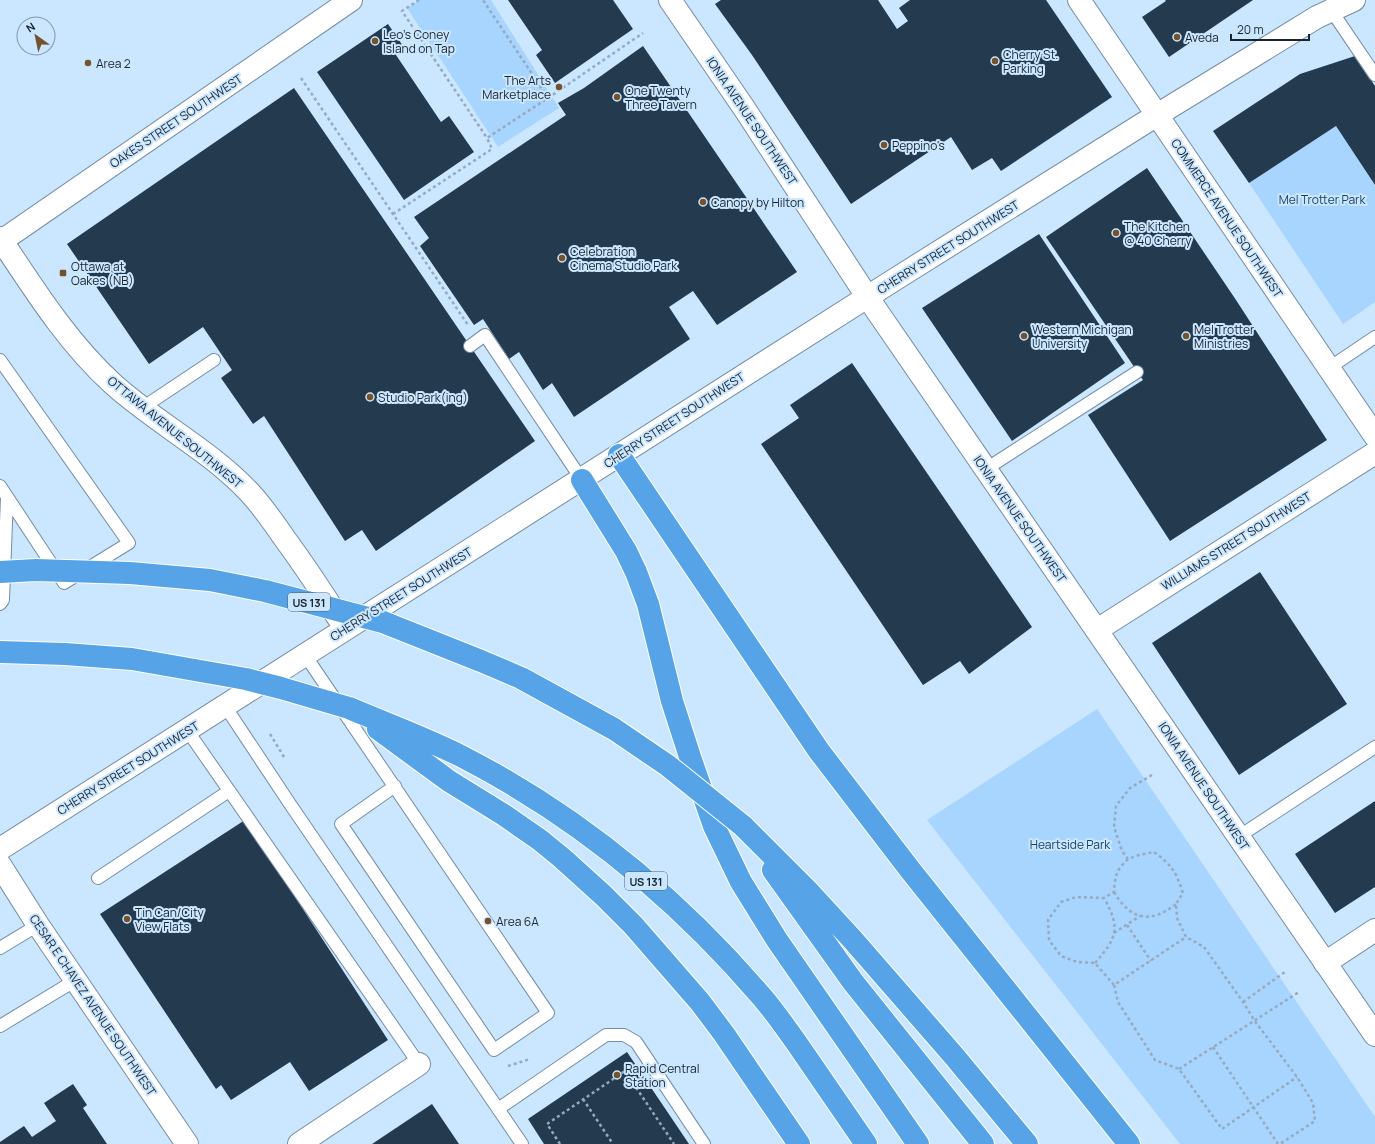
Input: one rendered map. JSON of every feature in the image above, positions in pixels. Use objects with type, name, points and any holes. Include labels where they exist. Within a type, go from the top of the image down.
[{"type":"highway","points":[[619,456],[819,751],[911,871],[1129,1144]]},
{"type":"highway","points":[[582,480],[618,538],[636,572],[648,604],[672,701],[691,760],[714,826],[741,882],[777,940],[918,1144]]},
{"type":"highway","name":"US 131","points":[[0,572],[36,570],[130,573],[210,580],[264,591],[383,622],[521,678],[614,728],[666,765],[743,826],[808,890],[954,1056],[1027,1144]]},
{"type":"highway","name":"US 131","points":[[0,652],[65,654],[132,659],[246,679],[349,708],[460,756],[498,776],[561,815],[603,846],[659,892],[696,926],[762,998],[787,1030],[866,1144]]},
{"type":"highway","points":[[349,708],[449,781],[504,815],[540,840],[604,896],[633,925],[700,1002],[724,1034],[799,1144]]},
{"type":"highway","points":[[743,826],[852,982],[983,1144]]},
{"type":"street","name":"OAKES STREET SOUTHWEST","points":[[0,240],[351,0]]},
{"type":"street","name":"IONIA AVENUE SOUTHWEST","points":[[670,0],[744,108],[868,298],[1375,1036]]},
{"type":"street","name":"COMMERCE AVENUE SOUTHWEST","points":[[1079,0],[1375,436]]},
{"type":"street","name":"CHERRY STREET SOUTHWEST","points":[[0,849],[1157,114],[1317,17],[1330,5],[1354,0]]},
{"type":"street","name":"OTTAWA AVENUE SOUTHWEST","points":[[0,240],[35,290],[77,346],[95,367],[142,408],[210,457],[250,493],[307,569],[346,629]]},
{"type":"street","name":"WILLIAMS STREET SOUTHWEST","points":[[1097,630],[1375,453]]},
{"type":"street","name":"CESAR E CHAVEZ AVENUE SOUTHWEST","points":[[0,865],[38,925],[186,1144]]},
{"type":"street","points":[[1325,963],[1375,930]]},
{"type":"street","points":[[305,1142],[418,1064]]},
{"type":"lane","points":[[1330,5],[1375,75]]},
{"type":"lane","points":[[474,343],[485,335],[582,480]]},
{"type":"lane","points":[[1329,368],[1375,337]]},
{"type":"lane","points":[[0,360],[129,543],[64,583],[0,486]]},
{"type":"lane","points":[[142,408],[214,360]]},
{"type":"lane","points":[[986,469],[1137,372]]},
{"type":"lane","points":[[0,604],[3,600],[7,497]]},
{"type":"lane","points":[[306,655],[395,786],[548,1013],[494,1050],[341,824],[395,786]]},
{"type":"lane","points":[[225,706],[290,804],[522,1144]]},
{"type":"lane","points":[[187,730],[418,1064]]},
{"type":"lane","points":[[1238,837],[1375,747]]},
{"type":"lane","points":[[98,878],[229,791]]},
{"type":"lane","points":[[0,948],[38,925]]},
{"type":"lane","points":[[0,1026],[76,980]]},
{"type":"lane","points":[[498,1109],[606,1036],[624,1035],[636,1042],[704,1144]]},
{"type":"path","points":[[393,214],[492,149],[487,138],[402,11],[419,0]]},
{"type":"path","points":[[482,0],[548,98]]},
{"type":"path","points":[[487,138],[643,33]]},
{"type":"path","points":[[301,78],[393,214],[474,343]]},
{"type":"path","points":[[1128,859],[1122,851],[1114,827],[1116,806],[1130,788],[1152,775]]},
{"type":"path","points":[[1154,852],[1168,862],[1178,878],[1183,893],[1176,904],[1169,910],[1158,915],[1145,918],[1132,912],[1120,903],[1114,892],[1115,877],[1120,866],[1128,859],[1154,852]]},
{"type":"path","points":[[1114,892],[1104,898],[1076,897],[1061,902],[1048,920],[1048,940],[1061,956],[1077,962],[1095,963],[1114,985],[1118,1002],[1155,1060],[1179,1069],[1222,1129],[1297,1077]]},
{"type":"path","points":[[1095,963],[1105,951],[1114,933],[1115,925],[1111,911],[1104,898]]},
{"type":"path","points":[[1176,904],[1177,918],[1186,938],[1204,947],[1254,1020],[1297,1077],[1313,1103],[1315,1121],[1279,1144],[1213,1047]]},
{"type":"path","points":[[1114,933],[1140,916]]},
{"type":"path","points":[[1127,925],[1150,960]]},
{"type":"path","points":[[1114,985],[1150,960],[1186,938]]},
{"type":"path","points":[[1243,1002],[1285,972]]},
{"type":"path","points":[[1179,1069],[1299,992]]},
{"type":"path","points":[[560,1144],[546,1124],[624,1071],[674,1144]]},
{"type":"path","points":[[583,1099],[613,1144]]},
{"type":"green space","points":[[420,0],[491,0],[559,108],[498,147],[407,8]]},
{"type":"green space","name":"Mel Trotter Park","points":[[1336,126],[1375,185],[1375,302],[1343,324],[1249,183]]},
{"type":"green space","name":"Heartside Park","points":[[1097,709],[1375,1117],[1375,1144],[1180,1144],[927,820]]},
{"type":"building","points":[[508,0],[613,0],[633,29],[555,83],[536,55],[542,50]]},
{"type":"building","points":[[721,0],[878,0],[897,29],[908,21],[899,8],[910,0],[1046,0],[1112,97],[1001,171],[992,158],[972,170],[951,137],[851,204],[752,55],[715,4]]},
{"type":"building","name":"Aveda","points":[[1165,0],[1253,0],[1169,57],[1142,17],[1166,1]]},
{"type":"building","points":[[388,24],[403,46],[394,52],[441,122],[449,116],[474,152],[404,200],[317,72]]},
{"type":"building","name":"Celebration Cinema Studio Park","points":[[643,46],[797,272],[717,325],[693,291],[669,307],[690,339],[574,417],[552,383],[543,390],[519,352],[509,359],[483,319],[474,325],[420,246],[429,238],[414,217],[566,115],[558,103],[584,88]]},
{"type":"building","points":[[1355,56],[1375,86],[1375,185],[1336,126],[1249,183],[1213,131],[1300,74]]},
{"type":"building","points":[[294,88],[535,441],[376,551],[362,530],[345,541],[264,416],[253,424],[221,378],[232,370],[203,327],[149,364],[67,244]]},
{"type":"building","name":"Mel Trotter Ministries","points":[[1147,168],[1236,300],[1327,440],[1170,541],[1088,415],[1143,380],[1046,237]]},
{"type":"building","name":"Western Michigan University","points":[[1039,234],[1125,363],[1012,441],[922,308]]},
{"type":"building","points":[[852,363],[1032,627],[969,674],[960,661],[923,685],[761,444],[799,418],[790,405]]},
{"type":"building","points":[[1260,572],[1347,704],[1239,775],[1152,643]]},
{"type":"building","points":[[1375,801],[1375,887],[1335,913],[1295,854]]},
{"type":"building","points":[[245,820],[388,1040],[309,1091],[290,1062],[231,1100],[221,1085],[216,1089],[100,914]]},
{"type":"building","name":"Rapid Central Station","points":[[627,1052],[689,1144],[544,1144],[528,1119]]},
{"type":"building","points":[[73,1084],[87,1105],[83,1108],[107,1144],[0,1144],[0,1142],[24,1126],[32,1137],[56,1121],[44,1103]]},
{"type":"building","points":[[432,1104],[459,1144],[372,1144]]},
{"type":"place","name":"Aveda","points":[[1177,37]]},
{"type":"place","name":"Leo's Coney Island on Tap","points":[[375,41]]},
{"type":"place","name":"Cherry St. Parking","points":[[995,61]]},
{"type":"place","name":"Area 2","points":[[88,63]]},
{"type":"place","name":"The Arts Marketplace","points":[[559,87]]},
{"type":"place","name":"One Twenty Three Tavern","points":[[617,97]]},
{"type":"place","name":"Peppino's","points":[[884,145]]},
{"type":"place","name":"Canopy by Hilton","points":[[703,202]]},
{"type":"place","name":"The Kitchen @ 40 Cherry","points":[[1116,233]]},
{"type":"place","name":"Celebration Cinema Studio Park","points":[[562,258]]},
{"type":"place","name":"Ottawa at Oakes (NB)","points":[[63,273]]},
{"type":"place","name":"Western Michigan University","points":[[1024,336]]},
{"type":"place","name":"Mel Trotter Ministries","points":[[1186,336]]},
{"type":"place","name":"Studio Park(ing)","points":[[370,397]]},
{"type":"place","name":"Tin Can/City View Flats","points":[[127,919]]},
{"type":"place","name":"Area 6A","points":[[488,921]]},
{"type":"place","name":"Rapid Central Station","points":[[617,1075]]}]
